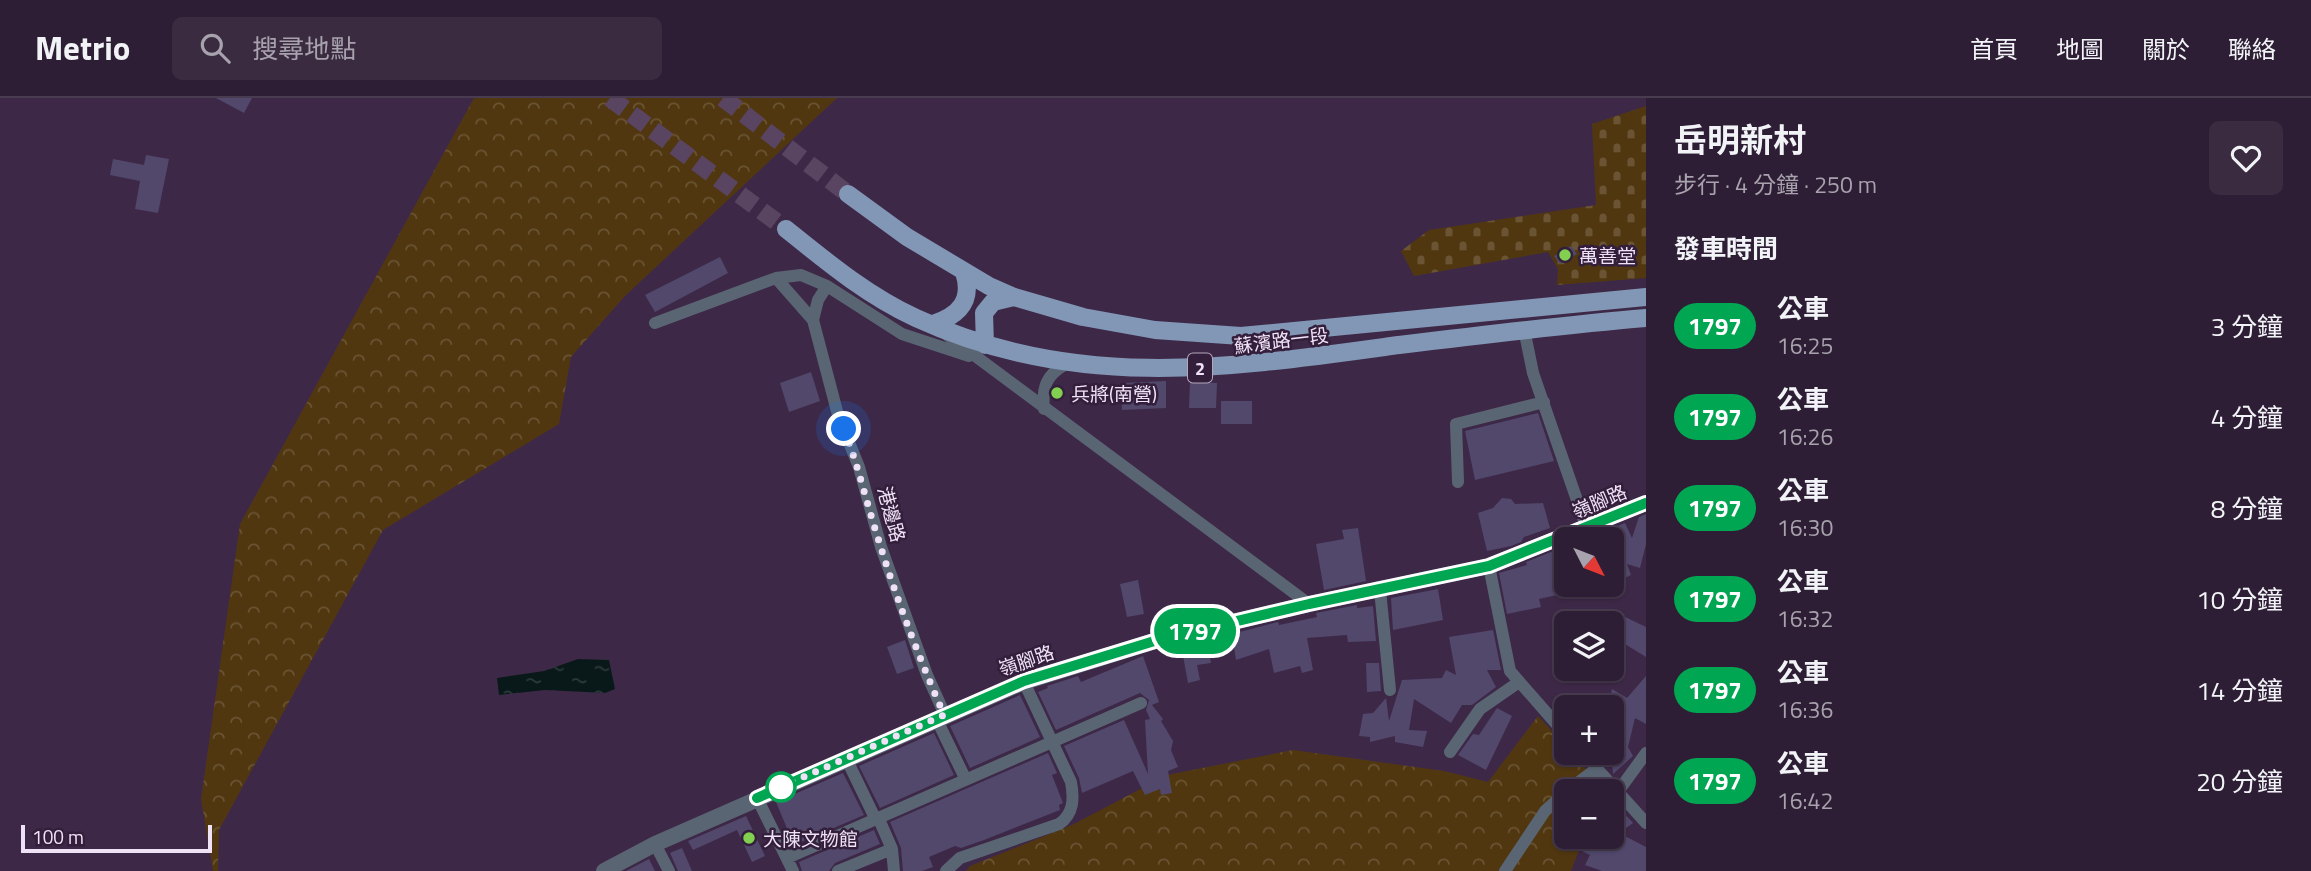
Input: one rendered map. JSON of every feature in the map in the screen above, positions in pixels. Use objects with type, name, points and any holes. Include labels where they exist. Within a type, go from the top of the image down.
[{"type":"main road","name":"蘇濱路一段","points":[[848,194],[908,237],[964,272],[1014,297],[1083,317],[1155,330],[1241,337],[1646,297]]},
{"type":"main road","name":"蘇濱路一段","points":[[786,229],[846,277],[982,352],[1066,363],[1150,370],[1233,367],[1524,329],[1646,318]]},
{"type":"main road","points":[[933,324],[962,307],[968,298],[969,287],[964,272]]},
{"type":"main road","points":[[982,352],[984,313],[993,302],[1014,297]]},
{"type":"street","points":[[655,323],[776,278],[801,275],[827,286],[902,334],[982,352],[1044,409],[1309,604]]},
{"type":"street","points":[[776,278],[813,320]]},
{"type":"street","points":[[813,320],[818,300],[827,286]]},
{"type":"street","name":"港邊路","points":[[813,320],[838,415],[859,467],[881,547],[940,716],[965,778]]},
{"type":"street","points":[[1524,329],[1533,373],[1586,527]]},
{"type":"street","points":[[1044,409],[1044,383],[1053,371],[1066,363]]},
{"type":"street","points":[[1458,482],[1456,424],[1544,402]]},
{"type":"street","name":"嶺腳路","points":[[1592,527],[1646,503]]},
{"type":"street","name":"嶺腳路","points":[[604,871],[655,844],[1024,681],[1161,639],[1489,566],[1554,541]]},
{"type":"street","points":[[1489,566],[1510,671],[1554,721]]},
{"type":"street","points":[[1380,590],[1390,690]]},
{"type":"street","points":[[946,871],[960,858],[1065,820],[1072,808],[1073,790],[1024,681]]},
{"type":"street","points":[[1450,752],[1480,709],[1519,682]]},
{"type":"street","points":[[787,858],[1141,703]]},
{"type":"street","points":[[1624,784],[1646,752]]},
{"type":"street","points":[[846,758],[892,849],[894,871]]},
{"type":"street","points":[[1592,765],[1605,779]]},
{"type":"street","points":[[1583,779],[1596,769]]},
{"type":"street","points":[[757,798],[793,871]]},
{"type":"street","points":[[1624,799],[1646,822]]},
{"type":"street","points":[[1505,871],[1545,811],[1554,803]]},
{"type":"street","points":[[655,844],[669,871]]},
{"type":"street","points":[[838,871],[892,849]]},
{"type":"green space","points":[[474,98],[837,98],[625,296],[571,357],[559,424],[383,530],[219,830],[218,871],[213,871],[201,799],[240,524]]},
{"type":"green space","points":[[1646,106],[1646,278],[1557,285],[1558,269],[1548,252],[1414,276],[1401,251],[1429,230],[1596,205],[1592,124]]},
{"type":"green space","points":[[1538,716],[1554,733],[1554,765],[1583,765],[1588,771],[1578,779],[1554,779],[1554,798],[1542,807],[1554,812],[1554,849],[1579,849],[1571,871],[966,871],[970,866],[1072,825],[1167,775],[1293,750],[1444,771],[1488,782]]},
{"type":"water","points":[[578,659],[609,660],[615,689],[605,693],[545,690],[499,695],[497,678],[544,671]]},
{"type":"building","points":[[216,98],[252,98],[244,113]]},
{"type":"building","points":[[146,155],[169,159],[158,213],[135,209],[140,181],[110,175],[113,159],[144,165]]},
{"type":"building","name":"萬善堂","points":[[1571,246],[1577,254],[1560,264],[1554,256]]},
{"type":"building","points":[[720,257],[728,273],[655,312],[645,295]]},
{"type":"building","points":[[811,372],[820,401],[789,412],[780,383]]},
{"type":"building","points":[[1166,381],[1166,408],[1122,410],[1121,383]]},
{"type":"building","points":[[1190,382],[1217,383],[1216,408],[1189,408]]},
{"type":"building","points":[[1221,401],[1252,401],[1252,424],[1221,424]]},
{"type":"building","points":[[1538,413],[1554,461],[1475,480],[1465,431]]},
{"type":"building","points":[[1502,498],[1511,499],[1515,504],[1543,503],[1550,528],[1524,537],[1521,542],[1511,546],[1487,551],[1478,513],[1493,508]]},
{"type":"building","points":[[1646,514],[1646,544],[1640,568],[1627,564],[1631,575],[1624,578],[1624,527],[1615,527],[1625,523],[1632,538],[1639,517]]},
{"type":"building","points":[[1358,528],[1366,581],[1324,590],[1316,544],[1344,539],[1342,530]]},
{"type":"building","points":[[1554,551],[1554,596],[1539,599],[1541,607],[1507,614],[1499,573],[1527,565],[1526,562]]},
{"type":"building","points":[[1138,580],[1144,614],[1127,617],[1120,584]]},
{"type":"building","points":[[1438,589],[1443,620],[1393,630],[1391,598]]},
{"type":"building","points":[[1357,605],[1357,608],[1373,606],[1376,641],[1348,642],[1347,635],[1307,638],[1313,670],[1302,673],[1300,666],[1274,673],[1269,649],[1236,660],[1232,634],[1278,622],[1279,625],[1317,617],[1316,613]]},
{"type":"building","points":[[1624,616],[1646,627],[1646,657],[1624,643]]},
{"type":"building","points":[[1493,630],[1501,670],[1487,670],[1496,687],[1472,705],[1462,705],[1451,723],[1414,699],[1409,730],[1427,731],[1423,747],[1395,742],[1395,736],[1370,742],[1370,737],[1359,736],[1363,714],[1373,713],[1386,698],[1389,721],[1402,680],[1442,678],[1446,670],[1456,675],[1449,637]]},
{"type":"building","points":[[1207,639],[1211,663],[1197,665],[1200,680],[1188,683],[1181,645]]},
{"type":"building","points":[[905,640],[914,668],[897,674],[887,647]]},
{"type":"building","points":[[1143,656],[1159,702],[1152,705],[1163,719],[1161,721],[1173,741],[1171,750],[1178,767],[1168,771],[1172,793],[1161,795],[1160,789],[1145,795],[1133,771],[1082,793],[1079,778],[1064,746],[1124,720],[1148,774],[1145,720],[1150,719],[1146,710],[1149,700],[1140,693],[1056,730],[1038,692],[1048,688],[1047,686],[1078,676],[1081,682]]},
{"type":"building","points":[[1366,663],[1379,663],[1381,691],[1367,692]]},
{"type":"building","points":[[1646,676],[1646,724],[1635,718],[1628,747],[1633,756],[1624,764],[1624,696],[1627,698]]},
{"type":"building","points":[[1612,689],[1622,695],[1611,695]]},
{"type":"building","points":[[1020,695],[1040,737],[970,768],[950,726]]},
{"type":"building","points":[[1497,708],[1512,716],[1486,770],[1458,755],[1473,734],[1479,735]]},
{"type":"building","points":[[934,733],[954,775],[880,808],[859,766]]},
{"type":"building","points":[[1048,753],[1057,773],[1052,775],[1063,803],[1059,805],[1060,810],[984,840],[961,848],[955,846],[929,857],[933,867],[922,871],[903,871],[901,848],[890,822]]},
{"type":"building","points":[[1612,765],[1623,765],[1613,774]]},
{"type":"building","points":[[843,773],[864,815],[794,845],[776,802]]},
{"type":"building","points":[[1624,813],[1633,823],[1624,829]]},
{"type":"building","points":[[746,816],[765,856],[752,862],[737,830],[693,850],[688,841]]},
{"type":"building","points":[[874,830],[880,844],[835,863],[829,871],[802,871],[799,862]]},
{"type":"building","points":[[1624,836],[1646,847],[1646,871],[1602,871],[1585,865],[1590,855],[1580,850],[1624,849]]},
{"type":"building","points":[[682,848],[692,871],[678,871],[670,853]]},
{"type":"building","points":[[649,859],[655,871],[626,871]]},
{"type":"tunnel","points":[[610,98],[786,229]]},
{"type":"tunnel","points":[[723,98],[848,194]]},
{"type":"bus line","name":"1797","points":[[757,798],[1024,681],[1161,639],[1489,566],[1587,529],[1646,503]]},
{"type":"place","name":"萬善堂","points":[[1565,255]]},
{"type":"place","name":"兵將(南營)","points":[[1057,393]]},
{"type":"place","name":"大陳文物館","points":[[749,838]]},
{"type":"route","points":[[781,787],[779,788],[944,715],[899,599],[877,534],[865,485],[844,429]]}]
